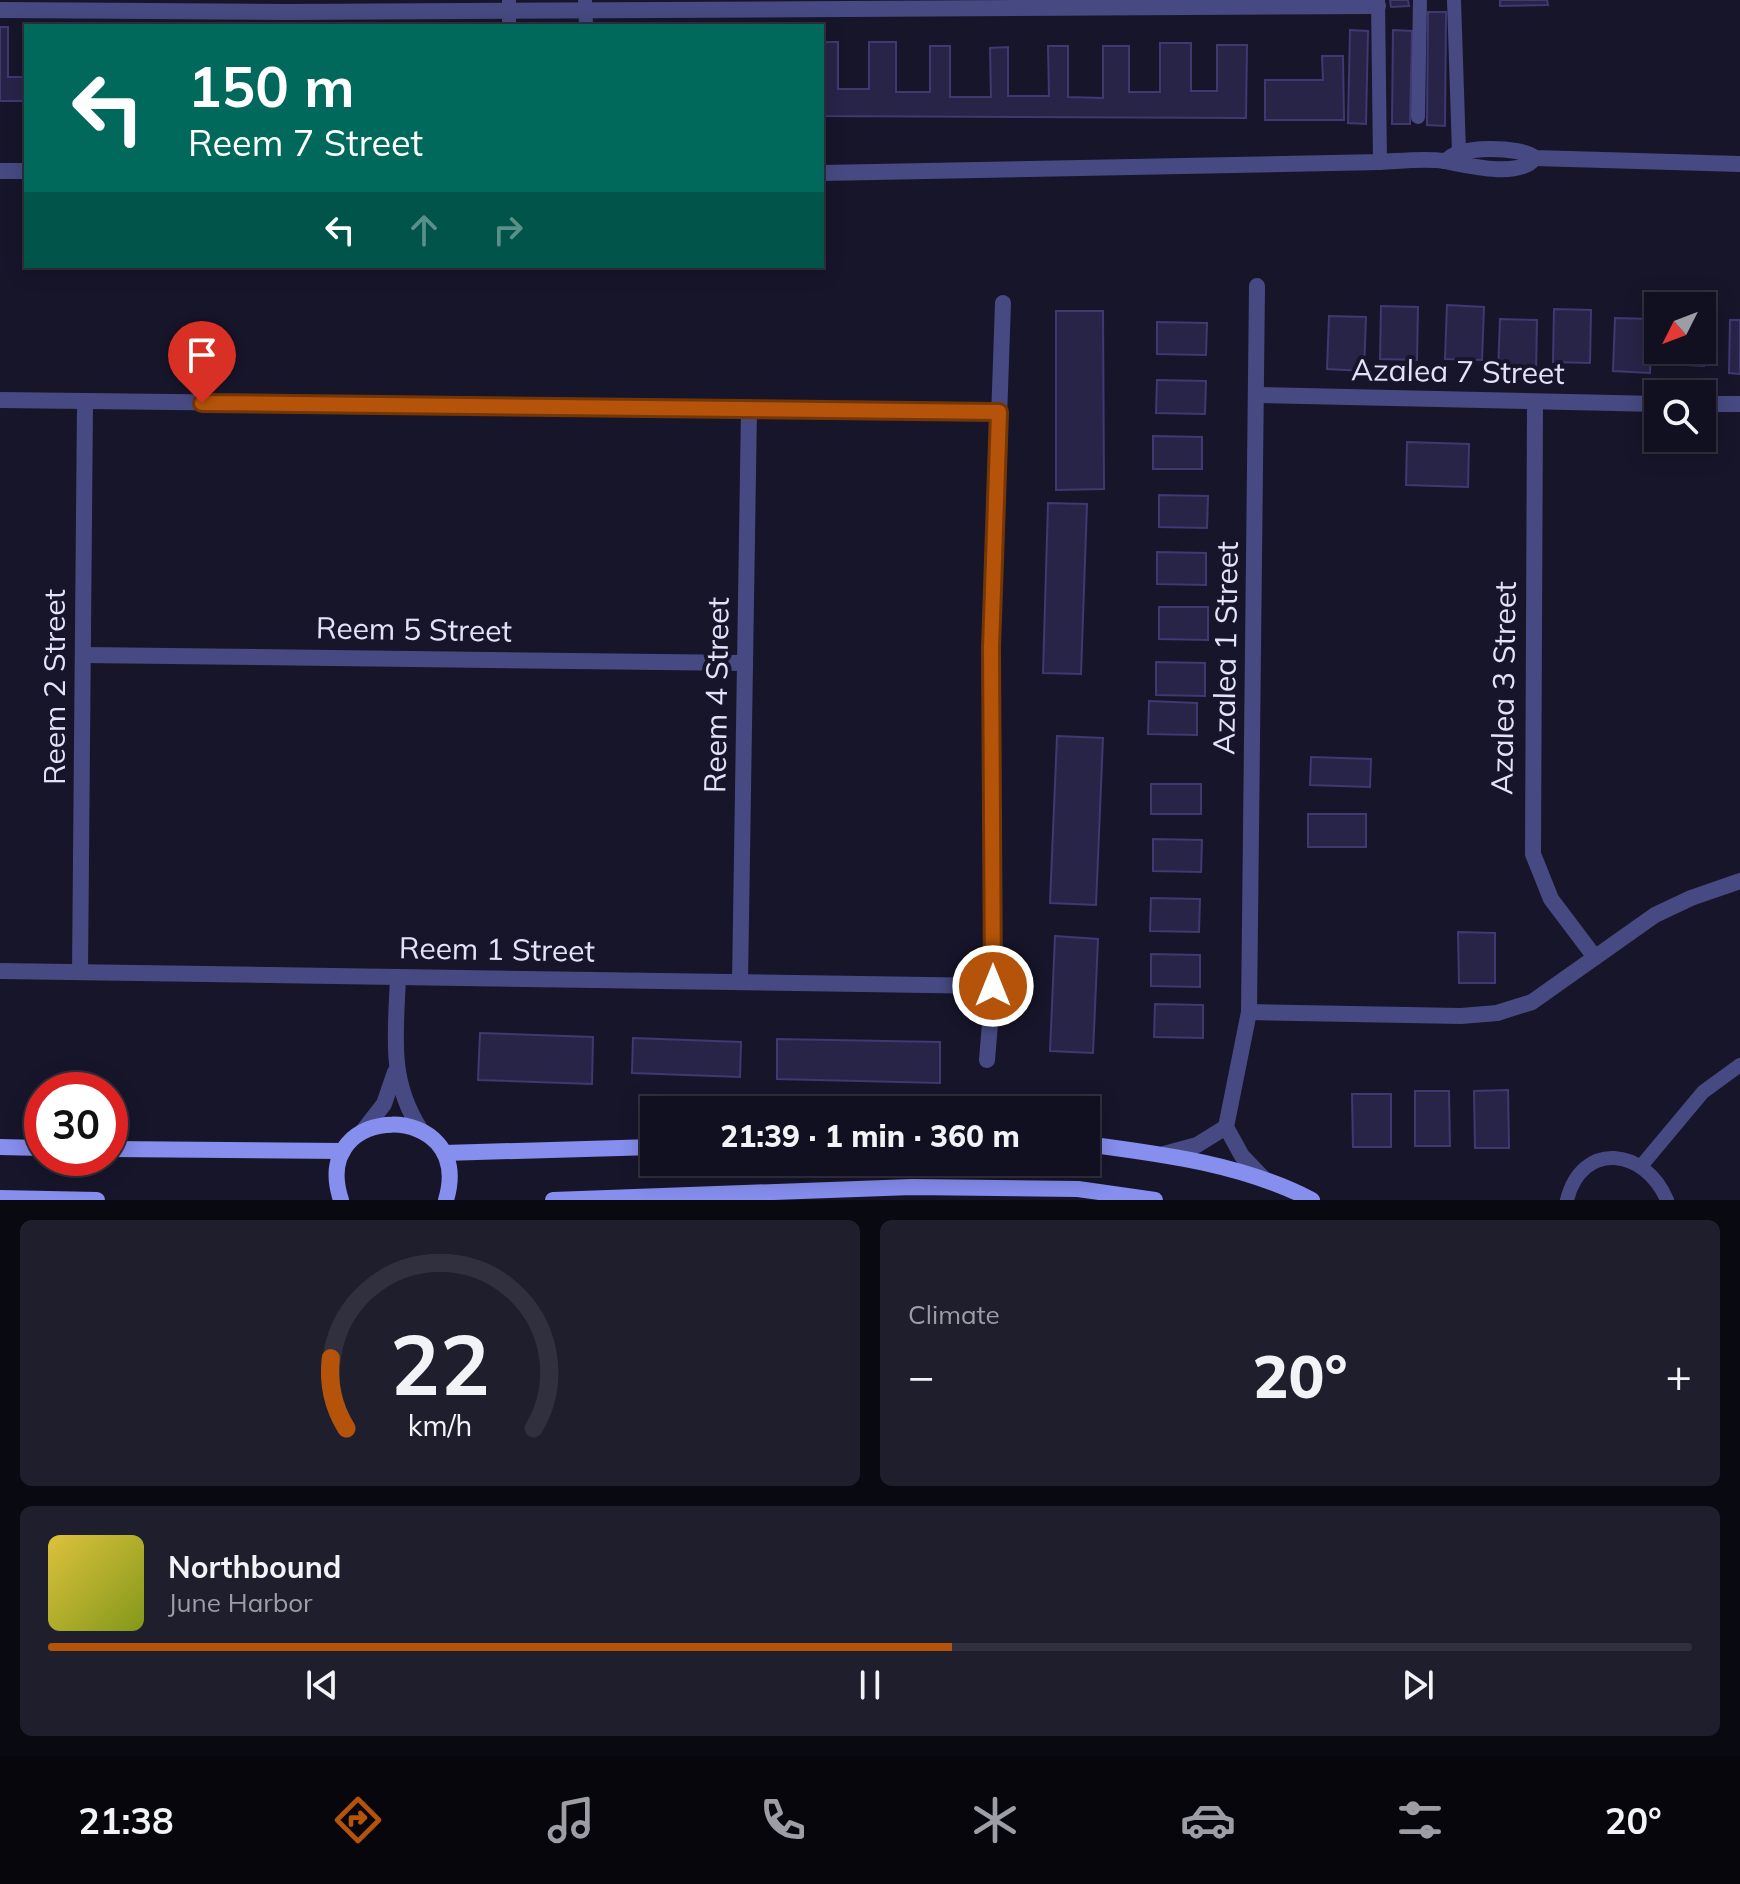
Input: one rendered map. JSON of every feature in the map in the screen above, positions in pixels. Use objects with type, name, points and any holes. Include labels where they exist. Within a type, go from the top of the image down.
[{"type":"street","points":[[0,10],[109,5],[468,5],[509,12],[585,12],[611,5],[1378,3]]},
{"type":"street","points":[[824,173],[1380,162],[1453,157],[1460,167],[1518,168],[1535,158],[1740,164]]},
{"type":"street","points":[[0,171],[24,171]]},
{"type":"street","name":"Azalea 1 Street","points":[[1226,1127],[1249,1012],[1257,286]]},
{"type":"street","points":[[987,1060],[993,986],[991,648],[1003,303]]},
{"type":"street","name":"Azalea 7 Street","points":[[1257,395],[1644,404]]},
{"type":"street","points":[[0,400],[999,412]]},
{"type":"street","name":"Reem 2 Street","points":[[80,972],[85,402]]},
{"type":"street","name":"Azalea 3 Street","points":[[1535,403],[1533,854],[1551,899],[1594,956]]},
{"type":"street","points":[[1716,404],[1740,404]]},
{"type":"street","name":"Reem 4 Street","points":[[740,982],[749,409]]},
{"type":"street","name":"Reem 5 Street","points":[[83,655],[745,663]]},
{"type":"street","points":[[1249,1012],[1461,1016],[1497,1013],[1532,1002],[1655,915],[1740,881]]},
{"type":"street","name":"Reem 1 Street","points":[[0,971],[993,986]]},
{"type":"street","points":[[398,977],[396,1071],[405,1103],[420,1129],[444,1153],[449,1170],[446,1200]]},
{"type":"street","points":[[341,1200],[337,1169],[343,1151],[384,1104],[396,1071]]},
{"type":"street","points":[[363,1131],[381,1123],[401,1123],[420,1129]]},
{"type":"street","points":[[1164,1154],[1197,1145],[1226,1127],[1242,1156],[1265,1180]]},
{"type":"street","points":[[1100,1146],[1164,1154],[1265,1180],[1312,1200]]},
{"type":"street","points":[[0,1147],[24,1148]]},
{"type":"street","points":[[444,1153],[640,1147]]},
{"type":"street","points":[[128,1149],[343,1151]]},
{"type":"street","points":[[553,1200],[912,1187],[1078,1189],[1155,1200]]},
{"type":"street","points":[[0,1198],[97,1200]]},
{"type":"lane","points":[[1418,117],[1420,0]]},
{"type":"lane","points":[[1453,157],[1454,0]]},
{"type":"lane","points":[[1378,3],[1380,162]]},
{"type":"lane","points":[[1642,1165],[1703,1092],[1740,1065]]},
{"type":"lane","points":[[1567,1200],[1570,1187],[1583,1170],[1601,1160],[1622,1158],[1642,1165],[1658,1179],[1667,1200]]},
{"type":"building","points":[[1390,0],[1408,0],[1409,6],[1391,7]]},
{"type":"building","points":[[1500,0],[1547,0],[1548,5],[1500,6]]},
{"type":"building","points":[[1428,12],[1446,12],[1445,126],[1427,125]]},
{"type":"building","points":[[0,27],[8,27],[8,77],[24,77],[24,101],[0,101]]},
{"type":"building","points":[[1350,30],[1368,31],[1366,124],[1348,123]]},
{"type":"building","points":[[1393,30],[1412,31],[1410,124],[1392,124]]},
{"type":"building","points":[[824,42],[838,42],[838,89],[869,89],[869,42],[896,42],[896,92],[930,92],[930,46],[950,46],[950,97],[991,97],[990,48],[1008,47],[1008,96],[1049,96],[1048,46],[1068,46],[1068,97],[1103,98],[1103,46],[1129,46],[1129,92],[1160,92],[1160,43],[1191,43],[1191,91],[1217,91],[1217,45],[1247,45],[1246,118],[824,116]]},
{"type":"building","points":[[1322,56],[1343,56],[1344,120],[1265,120],[1265,80],[1323,80]]},
{"type":"building","points":[[1447,305],[1484,307],[1482,360],[1445,359]]},
{"type":"building","points":[[1381,306],[1418,307],[1417,360],[1380,359]]},
{"type":"building","points":[[1554,309],[1591,310],[1590,363],[1553,362]]},
{"type":"building","points":[[1056,311],[1103,311],[1104,489],[1056,490]]},
{"type":"building","points":[[1329,316],[1366,317],[1364,371],[1327,369]]},
{"type":"building","points":[[1615,318],[1644,319],[1644,364],[1650,364],[1650,373],[1613,371]]},
{"type":"building","points":[[1500,319],[1537,320],[1536,374],[1498,372]]},
{"type":"building","points":[[1730,320],[1740,320],[1740,374],[1729,373]]},
{"type":"building","points":[[1157,322],[1207,323],[1206,355],[1157,354]]},
{"type":"building","points":[[1157,380],[1206,381],[1205,414],[1156,413]]},
{"type":"building","points":[[1153,436],[1202,437],[1202,469],[1153,469]]},
{"type":"building","points":[[1407,442],[1469,444],[1468,487],[1406,485]]},
{"type":"building","points":[[1159,495],[1208,496],[1207,528],[1159,527]]},
{"type":"building","points":[[1048,503],[1087,504],[1081,674],[1043,673]]},
{"type":"building","points":[[1157,552],[1206,553],[1206,585],[1157,584]]},
{"type":"building","points":[[1159,607],[1208,607],[1208,640],[1159,639]]},
{"type":"building","points":[[1156,662],[1205,663],[1205,696],[1156,695]]},
{"type":"building","points":[[1149,701],[1197,703],[1197,735],[1148,734]]},
{"type":"building","points":[[1057,736],[1103,738],[1096,905],[1050,903]]},
{"type":"building","points":[[1311,757],[1371,759],[1370,787],[1310,785]]},
{"type":"building","points":[[1151,784],[1201,784],[1201,814],[1151,814]]},
{"type":"building","points":[[1308,814],[1366,814],[1366,847],[1308,847]]},
{"type":"building","points":[[1153,839],[1202,840],[1201,872],[1153,871]]},
{"type":"building","points":[[1151,898],[1200,899],[1199,932],[1150,931]]},
{"type":"building","points":[[1458,932],[1495,933],[1495,983],[1459,983]]},
{"type":"building","points":[[1055,936],[1098,939],[1093,1053],[1050,1051]]},
{"type":"building","points":[[1151,954],[1200,955],[1200,987],[1151,986]]},
{"type":"building","points":[[1155,1004],[1203,1005],[1203,1038],[1154,1037]]},
{"type":"building","points":[[480,1033],[593,1037],[592,1084],[478,1080]]},
{"type":"building","points":[[633,1038],[741,1042],[740,1077],[632,1073]]},
{"type":"building","points":[[777,1039],[940,1042],[940,1083],[777,1079]]},
{"type":"building","points":[[1508,1090],[1509,1148],[1475,1148],[1474,1091]]},
{"type":"building","points":[[1415,1091],[1449,1091],[1450,1146],[1415,1146]]},
{"type":"building","points":[[1352,1094],[1391,1094],[1391,1147],[1353,1147]]},
{"type":"route","points":[[202,403],[999,412],[991,648],[993,986]]}]
